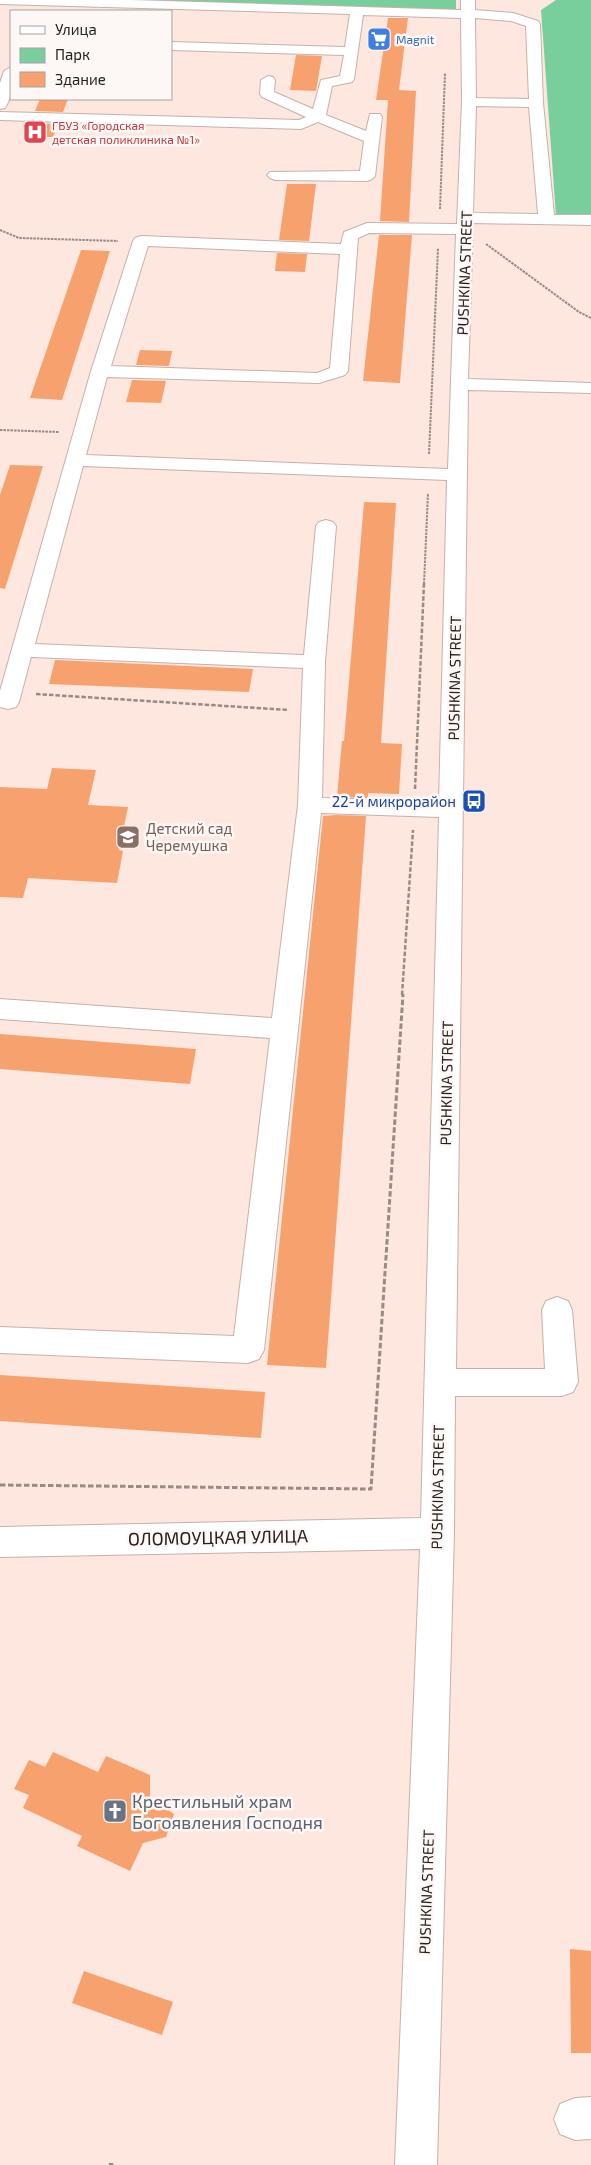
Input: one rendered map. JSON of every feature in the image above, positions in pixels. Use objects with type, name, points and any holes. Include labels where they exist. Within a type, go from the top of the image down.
[{"type":"street","points":[[0,0],[37,6],[357,11],[468,7],[533,24],[536,103],[546,220]]},
{"type":"street","name":"PUSHKINA STREET","points":[[416,2165],[437,1533],[459,384],[469,102],[468,7]]},
{"type":"street","points":[[0,116],[87,112],[301,126],[318,117],[326,83],[347,79],[357,11]]},
{"type":"street","points":[[172,46],[350,51]]},
{"type":"street","points":[[0,104],[10,74]]},
{"type":"street","points":[[268,80],[268,94],[318,117],[371,138]]},
{"type":"street","points":[[469,102],[536,103]]},
{"type":"street","points":[[275,175],[367,176],[375,117]]},
{"type":"street","points":[[100,371],[319,378],[339,371],[350,235],[367,228],[439,229],[466,224],[591,220]]},
{"type":"street","points":[[9,697],[100,371],[140,241],[349,249]]},
{"type":"street","points":[[459,384],[591,388]]},
{"type":"street","points":[[75,460],[458,475]]},
{"type":"street","points":[[0,1340],[248,1350],[310,805],[311,712],[326,526]]},
{"type":"street","points":[[22,650],[314,662]]},
{"type":"street","points":[[310,805],[451,810]]},
{"type":"street","points":[[0,1009],[285,1029]]},
{"type":"street","points":[[440,1383],[562,1382],[556,1310]]},
{"type":"street","name":"ОЛОМОУЦКАЯ УЛИЦА","points":[[0,1542],[437,1533]]},
{"type":"path","points":[[0,1485],[371,1489],[414,809],[446,63]]},
{"type":"path","points":[[466,224],[579,312],[591,318]]},
{"type":"path","points":[[0,230],[19,238],[140,241]]},
{"type":"path","points":[[0,430],[83,433]]},
{"type":"path","points":[[9,697],[311,712]]},
{"type":"green space","points":[[66,0],[456,0],[456,12]]},
{"type":"green space","points":[[556,0],[591,0],[591,216],[556,216],[541,10]]},
{"type":"building","points":[[388,18],[408,18],[399,90],[416,91],[409,222],[380,221],[388,100],[376,100]]},
{"type":"building","points":[[296,55],[322,56],[316,91],[290,90]]},
{"type":"building","points":[[40,100],[68,100],[63,112],[35,111]]},
{"type":"building","points":[[30,123],[58,124],[53,137],[25,137]]},
{"type":"building","points":[[287,184],[316,184],[309,241],[279,240]]},
{"type":"building","points":[[379,235],[412,235],[400,383],[363,381]]},
{"type":"building","points":[[81,250],[110,251],[62,400],[30,398]]},
{"type":"building","points":[[277,253],[307,254],[305,272],[275,271]]},
{"type":"building","points":[[140,350],[172,351],[169,366],[136,365]]},
{"type":"building","points":[[132,380],[166,381],[161,403],[126,402]]},
{"type":"building","points":[[10,465],[43,466],[5,589],[0,588],[0,495]]},
{"type":"building","points":[[364,502],[396,503],[381,743],[402,744],[399,794],[368,793],[368,798],[337,797],[342,741],[344,741]]},
{"type":"building","points":[[55,660],[253,669],[249,692],[49,684]]},
{"type":"building","points":[[52,768],[96,770],[88,805],[128,807],[119,850],[123,851],[117,883],[28,878],[23,898],[0,897],[0,787],[47,789]]},
{"type":"building","points":[[323,816],[366,816],[326,1368],[267,1365]]},
{"type":"building","points":[[0,1034],[196,1049],[190,1084],[0,1069]]},
{"type":"building","points":[[0,1375],[265,1392],[261,1438],[0,1421]]},
{"type":"building","name":"Крестильный храм Богоявления Господня","points":[[53,1752],[98,1772],[106,1756],[150,1775],[150,1798],[174,1814],[166,1837],[143,1843],[130,1871],[77,1846],[82,1836],[23,1808],[29,1795],[14,1789],[29,1760],[45,1767]]},
{"type":"building","points":[[570,1949],[591,1951],[591,2053],[571,2053]]},
{"type":"building","points":[[84,1971],[173,2002],[162,2035],[72,2003]]},
{"type":"place","name":"Magnit","points":[[379,39]]},
{"type":"place","name":"ГБУЗ «Городская детская поликлиника №1»","points":[[35,132]]},
{"type":"place","name":"22-й микрорайон","points":[[474,801]]},
{"type":"place","name":"Детский сад Черемушка","points":[[128,837]]},
{"type":"place","name":"Крестильный храм Богоявления Господня","points":[[115,1811]]}]
